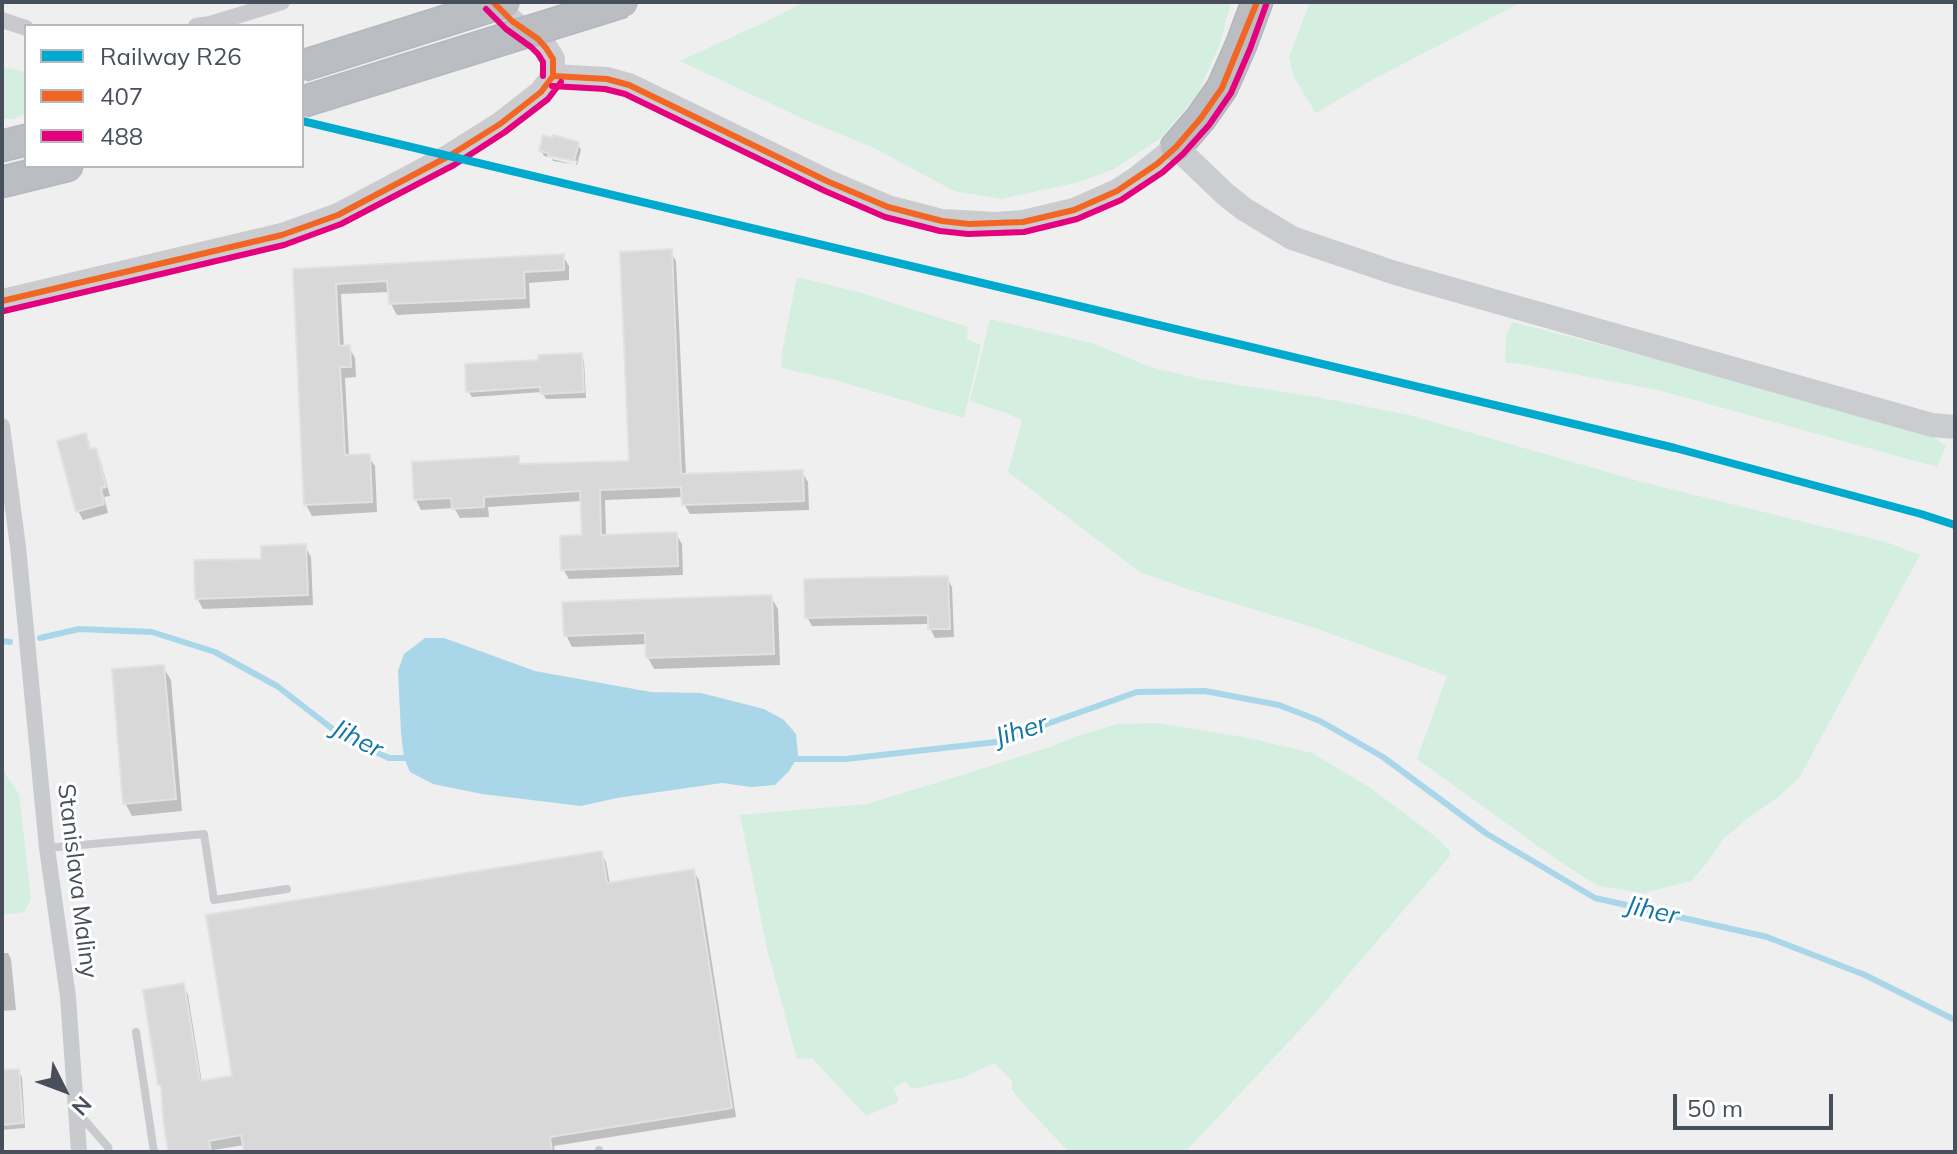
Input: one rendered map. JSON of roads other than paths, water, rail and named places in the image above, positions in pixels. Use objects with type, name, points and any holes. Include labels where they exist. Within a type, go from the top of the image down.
[{"type":"highway","points":[[304,65],[505,2]]},
{"type":"highway","points":[[304,101],[623,2]]},
{"type":"highway","points":[[1176,147],[1222,88],[1255,5]]},
{"type":"highway","points":[[2,146],[24,140]]},
{"type":"highway","points":[[2,182],[59,168]]},
{"type":"street","points":[[210,24],[282,2]]},
{"type":"street","points":[[2,301],[282,235],[338,215],[423,171],[500,124],[541,92],[553,76],[553,59],[546,48],[493,2]]},
{"type":"street","points":[[2,20],[24,27]]},
{"type":"street","points":[[553,76],[607,79],[629,85],[829,182],[888,207],[942,221],[997,224],[1049,217],[1074,210],[1137,178],[1176,147],[1225,194],[1263,222],[1292,238],[1395,273],[1932,425],[1955,427]]},
{"type":"street","name":"Stanislava Maliny","points":[[2,426],[18,547],[47,848],[68,997],[79,1152]]},
{"type":"lane","points":[[47,848],[204,834],[214,900],[287,889]]},
{"type":"lane","points":[[136,1032],[154,1152]]},
{"type":"lane","points":[[75,1110],[109,1152]]},
{"type":"water","points":[[425,638],[444,638],[535,671],[651,692],[701,693],[764,709],[784,720],[796,734],[798,756],[775,785],[751,787],[722,783],[581,806],[482,794],[433,784],[410,772],[404,758],[401,733],[398,671],[404,654]]},
{"type":"waterway","name":"Jiher","points":[[40,638],[79,629],[152,632],[215,652],[277,686],[343,737],[389,758],[412,758]]},
{"type":"waterway","name":"Jiher","points":[[2,641],[10,642]]},
{"type":"waterway","name":"Jiher","points":[[791,759],[846,759],[996,742],[1137,692],[1205,691],[1279,705],[1320,721],[1383,757],[1487,834],[1595,898],[1767,937],[1865,975],[1955,1020]]},
{"type":"rail line","name":"R26","points":[[304,121],[1675,448],[1955,525]]}]
